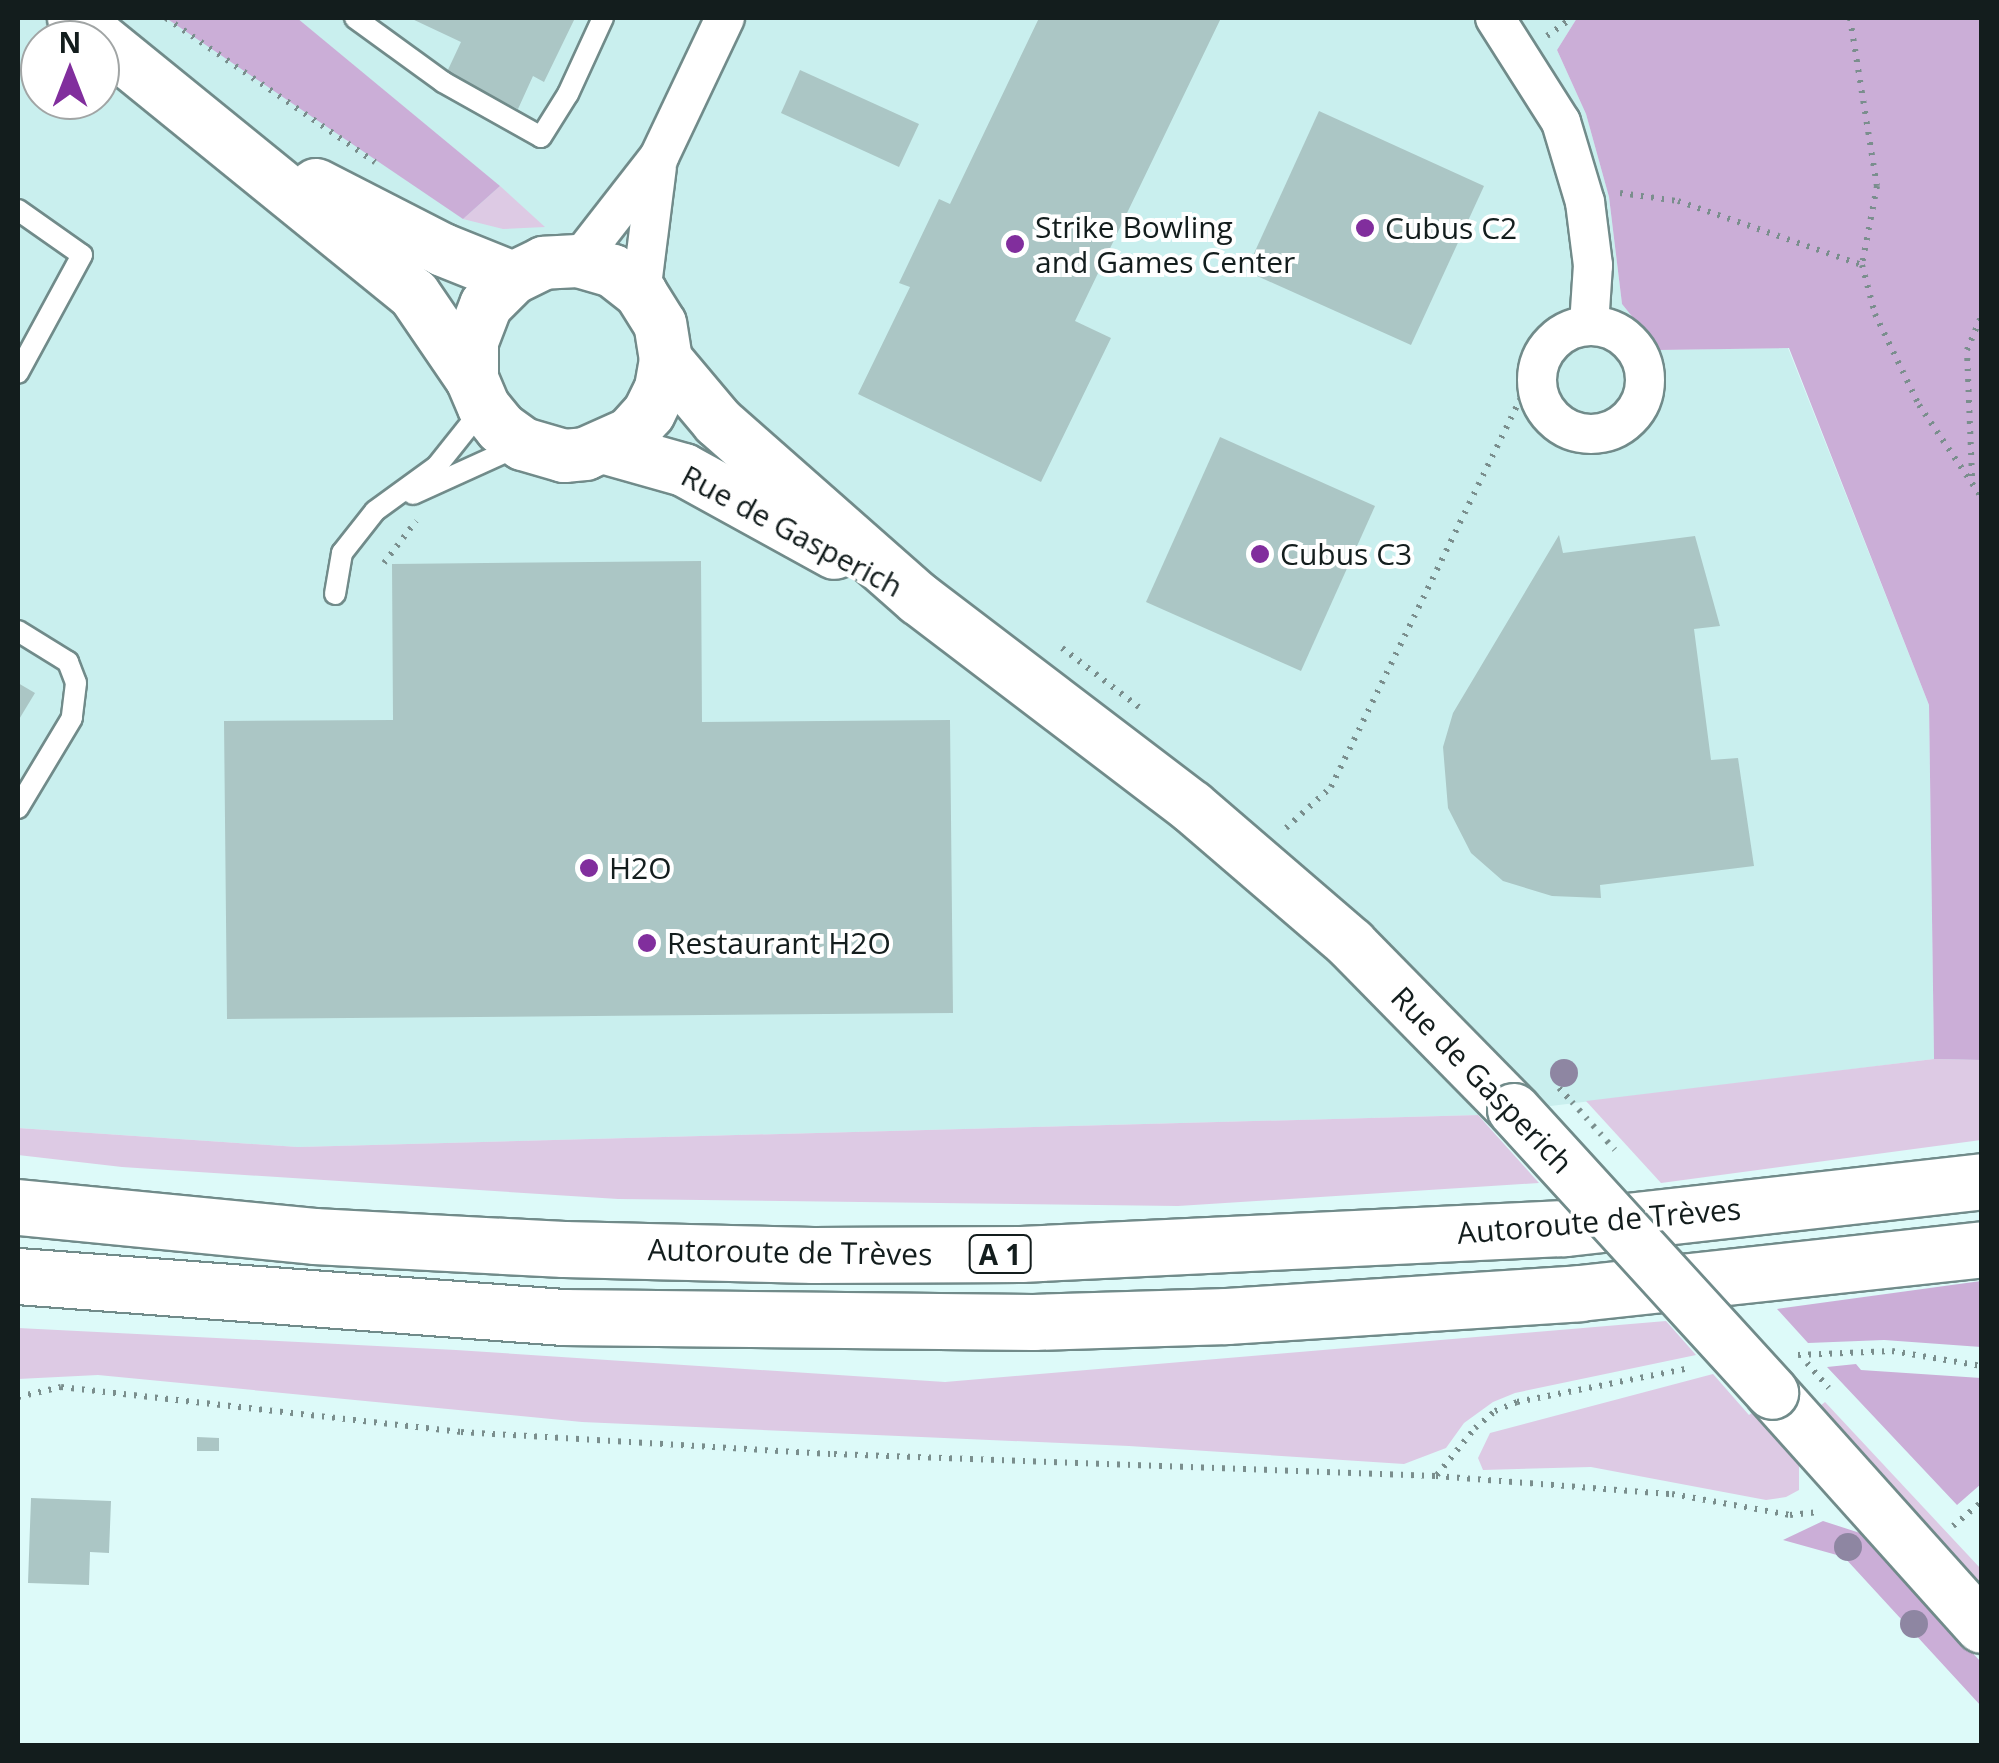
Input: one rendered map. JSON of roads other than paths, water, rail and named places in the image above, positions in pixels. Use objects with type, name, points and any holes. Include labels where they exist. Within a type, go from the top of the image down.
[{"type":"highway","name":"Autoroute de Trèves","points":[[18,1207],[314,1236],[564,1249],[983,1254],[1222,1248],[1566,1228],[1982,1181]]},
{"type":"highway","name":"A 1","points":[[18,1276],[563,1317],[1034,1322],[1228,1316],[1579,1293],[1982,1249]]},
{"type":"main road","points":[[74,18],[414,294],[478,393],[501,428],[523,444],[564,456],[606,448],[630,434],[649,412],[661,388],[666,360],[660,324],[641,294],[613,271],[578,261],[544,263],[512,278],[486,305],[472,340],[478,393]]},
{"type":"main road","points":[[218,133],[442,250],[512,278]]},
{"type":"main road","name":"Rue de Gasperich","points":[[666,360],[718,422],[918,599],[1192,807],[1351,944],[1514,1110],[1982,1628]]},
{"type":"main road","name":"Rue de Gasperich","points":[[606,448],[684,470],[918,599]]},
{"type":"street","points":[[578,261],[659,157],[725,18]]},
{"type":"street","points":[[1495,18],[1562,122],[1585,202],[1593,265],[1588,325]]},
{"type":"street","points":[[641,294],[659,157]]},
{"type":"street","points":[[1588,325],[1624,336],[1644,367],[1646,386],[1630,419],[1596,434],[1578,432],[1546,412],[1536,382],[1538,365],[1556,336],[1588,325]]},
{"type":"lane","points":[[355,18],[443,82],[540,137],[568,94],[604,18]]},
{"type":"lane","points":[[18,210],[82,255],[18,372]]},
{"type":"lane","points":[[335,594],[342,553],[375,511],[437,466],[478,393]]},
{"type":"lane","points":[[375,511],[523,444]]},
{"type":"lane","points":[[18,631],[68,662],[76,683],[72,718],[18,808]]},
{"type":"place","name":"Cubus C2","points":[[1365,228]]},
{"type":"place","name":"Strike Bowling and Games Center","points":[[1015,244]]},
{"type":"place","name":"Cubus C3","points":[[1260,554]]},
{"type":"place","name":"H2O","points":[[589,868]]},
{"type":"place","name":"Restaurant H2O","points":[[647,943]]}]
